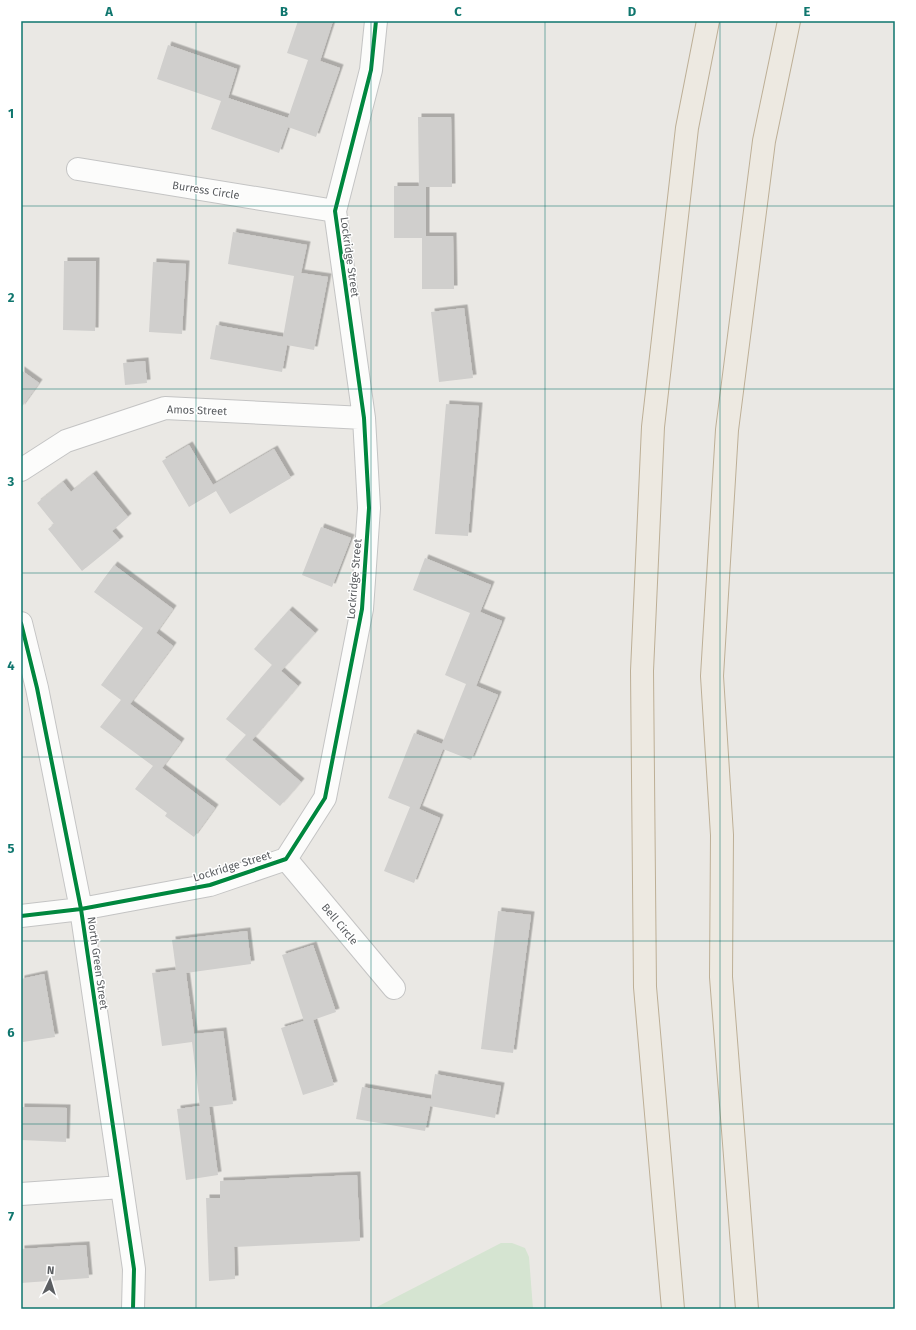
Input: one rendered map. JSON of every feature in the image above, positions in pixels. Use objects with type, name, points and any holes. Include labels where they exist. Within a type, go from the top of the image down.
[{"type":"highway","points":[[673,1309],[646,987],[642,671],[653,427],[687,128],[708,21]]},
{"type":"highway","points":[[747,1309],[721,977],[722,835],[712,676],[727,430],[764,141],[789,21]]},
{"type":"street","name":"Lockridge Street","points":[[21,916],[81,909],[210,885],[286,859],[325,798],[362,609],[369,508],[364,418],[334,211],[371,70],[376,21]]},
{"type":"street","name":"Burress Circle","points":[[78,169],[334,211]]},
{"type":"street","name":"Amos Street","points":[[21,470],[66,441],[165,408],[364,418]]},
{"type":"street","name":"North Green Street","points":[[21,623],[37,688],[81,909],[134,1269],[133,1309]]},
{"type":"street","name":"Bell Circle","points":[[286,859],[394,988]]},
{"type":"street","points":[[21,1194],[122,1186]]},
{"type":"green space","points":[[501,1243],[512,1243],[525,1248],[529,1257],[533,1309],[373,1309]]},
{"type":"building","points":[[298,21],[333,21],[320,61],[340,68],[316,137],[288,127],[279,153],[211,129],[221,101],[157,79],[168,45],[237,69],[228,98],[288,118],[308,60],[287,53]]},
{"type":"building","points":[[418,117],[451,117],[452,187],[426,187],[426,236],[453,236],[454,289],[422,289],[422,238],[394,238],[394,186],[419,186]]},
{"type":"building","points":[[233,232],[307,245],[301,273],[328,277],[314,350],[287,345],[282,372],[210,359],[216,325],[283,337],[294,276],[228,264]]},
{"type":"building","points":[[64,261],[96,261],[95,331],[63,330]]},
{"type":"building","points":[[153,262],[186,264],[182,334],[149,332]]},
{"type":"building","points":[[464,308],[473,378],[439,382],[431,312]]},
{"type":"building","points":[[145,361],[147,383],[125,385],[123,363]]},
{"type":"building","points":[[21,370],[39,383],[21,408]]},
{"type":"building","points":[[446,404],[479,406],[468,536],[435,534]]},
{"type":"building","points":[[189,445],[213,485],[274,449],[291,478],[230,514],[216,491],[189,507],[162,461]]},
{"type":"building","points":[[93,474],[128,517],[112,531],[120,540],[82,571],[48,529],[54,524],[37,503],[63,482],[71,492]]},
{"type":"building","points":[[321,527],[351,538],[332,587],[302,575]]},
{"type":"building","points":[[425,558],[491,585],[480,612],[502,621],[476,686],[498,695],[471,760],[443,749],[419,809],[440,818],[414,883],[384,871],[410,807],[388,798],[414,733],[442,744],[466,684],[445,675],[470,613],[413,590]]},
{"type":"building","points":[[114,565],[173,609],[156,633],[173,646],[130,704],[181,742],[162,768],[215,808],[194,837],[165,816],[167,813],[135,789],[153,766],[100,727],[121,700],[101,685],[143,628],[94,592]]},
{"type":"building","points":[[289,610],[315,633],[281,671],[298,686],[252,740],[301,782],[280,806],[225,759],[246,735],[226,719],[272,665],[254,649]]},
{"type":"building","points":[[498,911],[531,915],[513,1053],[481,1049]]},
{"type":"building","points":[[247,931],[251,964],[186,973],[194,1034],[223,1031],[233,1104],[209,1107],[218,1175],[186,1180],[177,1109],[200,1106],[192,1042],[162,1046],[152,973],[176,970],[172,940]]},
{"type":"building","points":[[313,945],[336,1012],[313,1020],[334,1085],[303,1095],[281,1028],[304,1021],[282,955]]},
{"type":"building","points":[[44,974],[55,1037],[23,1042],[21,1033],[21,979]]},
{"type":"building","points":[[435,1074],[501,1086],[495,1118],[430,1106],[425,1131],[356,1119],[362,1087],[431,1099]]},
{"type":"building","points":[[21,1107],[67,1108],[66,1142],[21,1140]]},
{"type":"building","points":[[357,1175],[360,1241],[234,1247],[235,1279],[209,1281],[206,1198],[220,1198],[220,1181]]},
{"type":"building","points":[[86,1245],[89,1278],[21,1283],[21,1249]]},
{"type":"cycle path","points":[[21,916],[81,909],[210,885],[286,859],[325,798],[362,609],[369,508],[364,418],[335,211],[371,70],[376,21]]},
{"type":"cycle path","points":[[21,623],[37,688],[81,909],[134,1269],[133,1309]]}]
